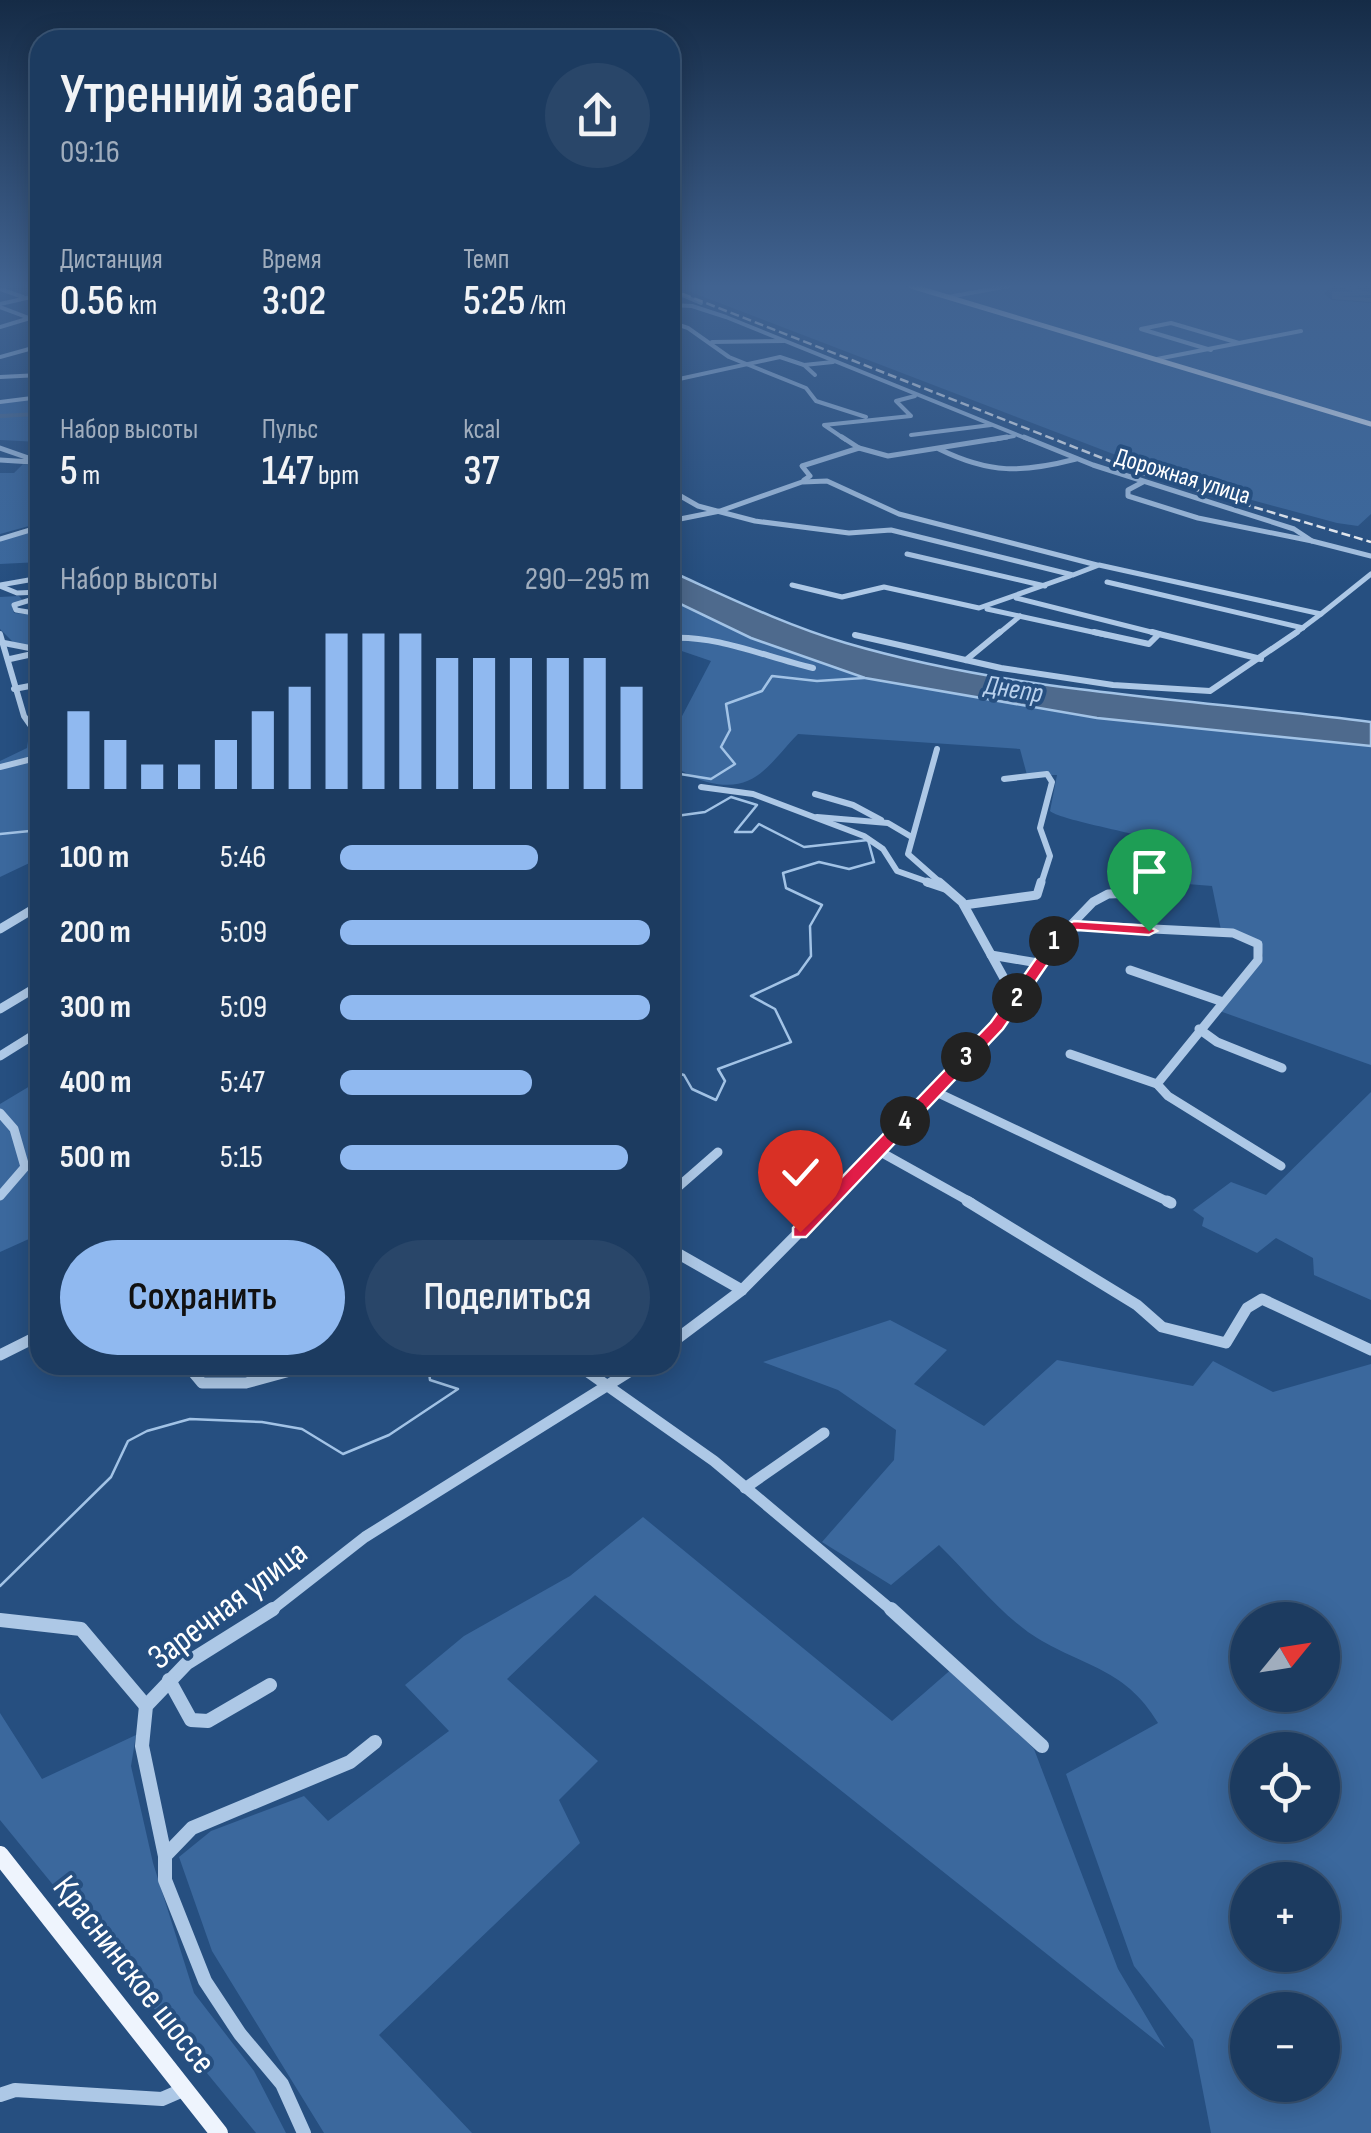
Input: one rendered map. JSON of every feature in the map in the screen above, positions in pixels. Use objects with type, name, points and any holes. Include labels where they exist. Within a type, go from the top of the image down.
[{"type":"main road","points":[[1244,386],[1371,424]]},
{"type":"main road","name":"Краснинское шоссе","points":[[0,1855],[219,2133]]},
{"type":"street","points":[[800,386],[816,400],[879,419]]},
{"type":"street","name":"Дорожная улица","points":[[895,386],[1076,458],[1294,528],[1312,541],[1371,556]]},
{"type":"street","points":[[919,395],[896,402],[911,416],[824,425],[859,448],[888,456],[1020,436]]},
{"type":"street","points":[[0,402],[30,398]]},
{"type":"street","points":[[911,435],[994,425]]},
{"type":"street","points":[[942,446],[937,451],[968,463],[1025,472],[1076,458]]},
{"type":"street","points":[[0,448],[30,458]]},
{"type":"street","points":[[802,482],[810,476],[802,466],[859,448]]},
{"type":"street","points":[[0,460],[30,462]]},
{"type":"street","points":[[680,519],[720,511],[802,482],[827,481],[899,514],[1099,565],[1321,614]]},
{"type":"street","points":[[1145,482],[1128,490],[1128,496],[1198,518],[1312,541]]},
{"type":"street","points":[[680,496],[698,506],[755,521],[849,534],[890,530],[1073,575]]},
{"type":"street","points":[[0,539],[30,531]]},
{"type":"street","points":[[907,554],[1045,586]]},
{"type":"street","points":[[979,608],[1000,604],[1099,565]]},
{"type":"street","points":[[855,635],[966,660],[1113,685],[1210,691],[1261,659],[1371,574]]},
{"type":"street","points":[[0,586],[30,580]]},
{"type":"street","points":[[1107,582],[1303,628]]},
{"type":"street","points":[[0,586],[30,595]]},
{"type":"street","points":[[792,586],[842,596],[884,587],[1149,644],[1158,634]]},
{"type":"street","points":[[1016,598],[1261,659]]},
{"type":"street","points":[[30,599],[14,605],[16,610],[30,612]]},
{"type":"street","points":[[1000,604],[1002,612]]},
{"type":"street","points":[[966,660],[1020,616]]},
{"type":"street","points":[[0,634],[10,659],[14,689],[30,726]]},
{"type":"street","points":[[680,637],[706,636],[740,651],[813,668]]},
{"type":"street","points":[[2,643],[30,648]]},
{"type":"street","points":[[10,659],[30,652]]},
{"type":"street","points":[[14,689],[30,686]]},
{"type":"street","points":[[937,749],[908,854],[952,889],[964,905],[1016,1000]]},
{"type":"street","points":[[0,766],[30,758]]},
{"type":"street","points":[[964,905],[1036,895],[1044,879],[1050,856],[1040,828],[1052,782],[1047,774],[1004,779]]},
{"type":"street","points":[[701,787],[753,794],[864,836],[882,849],[897,871],[952,889]]},
{"type":"street","points":[[815,794],[853,804],[910,836]]},
{"type":"street","points":[[785,808],[814,816],[888,823]]},
{"type":"street","points":[[680,1336],[742,1290],[934,1090],[1016,1000],[1038,962],[1062,933],[1074,926],[1102,896],[1136,894],[1139,860]]},
{"type":"street","points":[[0,928],[30,912]]},
{"type":"street","points":[[1074,926],[1234,933],[1249,938],[1260,948],[1258,960],[1157,1084]]},
{"type":"street","points":[[991,955],[1038,962]]},
{"type":"street","points":[[1130,970],[1223,1002]]},
{"type":"street","points":[[0,1009],[30,990]]},
{"type":"street","points":[[1199,1029],[1217,1042],[1282,1068]]},
{"type":"street","points":[[0,1056],[30,1038]]},
{"type":"street","points":[[1070,1054],[1157,1084],[1168,1096],[1281,1166]]},
{"type":"street","points":[[934,1090],[1171,1203]]},
{"type":"street","points":[[0,1114],[14,1129],[25,1167],[0,1196]]},
{"type":"street","points":[[877,1150],[1007,1224],[1136,1305],[1162,1327],[1226,1343],[1248,1308],[1262,1299],[1371,1350]]},
{"type":"street","points":[[680,1185],[718,1152]]},
{"type":"street","points":[[680,1255],[742,1290]]},
{"type":"street","points":[[0,1355],[30,1340]]},
{"type":"street","points":[[196,1375],[202,1382],[246,1382],[273,1375]]},
{"type":"street","points":[[591,1375],[745,1488],[960,1665],[1042,1746]]},
{"type":"street","name":"Заречная улица","points":[[304,2133],[282,2084],[240,2034],[205,1981],[165,1880],[164,1856],[142,1746],[146,1706],[187,1663],[273,1609],[365,1536],[626,1375]]},
{"type":"street","points":[[745,1488],[824,1433]]},
{"type":"street","points":[[0,1620],[81,1629],[146,1706]]},
{"type":"street","points":[[168,1680],[191,1720],[208,1720],[270,1685]]},
{"type":"street","points":[[164,1856],[192,1828],[350,1762],[374,1742]]},
{"type":"street","points":[[0,2095],[15,2090],[162,2099],[185,2089]]},
{"type":"shaded area","points":[[935,386],[1236,386],[1371,426],[1371,514],[1358,526],[1189,483]]},
{"type":"shaded area","points":[[1249,386],[1371,386],[1371,422]]},
{"type":"shaded area","points":[[30,399],[30,442],[0,440],[0,403]]},
{"type":"shaded area","points":[[23,464],[30,466],[30,526],[0,534],[0,473],[14,473]]},
{"type":"shaded area","points":[[30,530],[30,562],[0,564],[0,538]]},
{"type":"shaded area","points":[[19,596],[25,603],[12,606],[14,613],[30,614],[30,646],[14,643],[0,629],[0,597]]},
{"type":"shaded area","points":[[680,604],[751,638],[865,678],[1097,718],[1371,746],[1371,1065],[1214,1009],[1263,956],[1260,945],[1221,930],[1212,886],[1150,881],[1151,839],[1050,811],[1057,775],[1027,775],[1020,749],[798,734],[749,781],[723,785],[680,771],[680,720],[711,661],[680,650]]},
{"type":"shaded area","points":[[30,727],[30,863],[0,877],[0,761],[27,748]]},
{"type":"shaded area","points":[[30,1086],[30,1238],[0,1252],[0,1104]]},
{"type":"shaded area","points":[[1371,1092],[1371,1300],[1314,1275],[1313,1258],[1276,1238],[1257,1253],[1202,1226],[1204,1218],[1193,1210],[1231,1182],[1266,1195]]},
{"type":"shaded area","points":[[890,1320],[947,1350],[914,1384],[984,1426],[1057,1360],[1193,1386],[1213,1361],[1273,1392],[1371,1364],[1371,2133],[1211,2133],[1193,2040],[1134,1966],[1066,1774],[1158,1723],[1145,1704],[1115,1678],[1016,1623],[939,1545],[891,1585],[822,1542],[894,1460],[896,1430],[838,1390],[763,1362]]},
{"type":"shaded area","points":[[643,1517],[892,1721],[954,1667],[1034,1749],[1118,1969],[1165,2048],[595,1595],[507,1679],[598,1761],[559,1800],[580,1843],[379,2035],[472,2133],[324,2133],[212,1951],[179,1857],[211,1831],[304,1796],[328,1821],[449,1731],[405,1685],[464,1636],[570,1576]]},
{"type":"shaded area","points":[[0,1713],[42,1779],[136,1735],[131,1766],[153,1863],[194,1993],[254,2071],[286,2133],[256,2133],[0,1820]]},
{"type":"water","name":"Днепр","points":[[680,575],[801,628],[910,660],[1107,693],[1371,722],[1371,746],[1097,718],[865,678],[751,638],[680,604]]},
{"type":"waterway","points":[[0,416],[30,414]]},
{"type":"waterway","points":[[680,774],[711,779],[735,764],[721,747],[730,730],[726,704],[762,691],[772,676],[817,681],[864,678]]},
{"type":"waterway","points":[[680,815],[705,812],[731,797],[757,805],[735,832],[752,832],[759,824],[804,847],[868,840],[874,862],[849,869],[819,862],[783,873],[786,888],[822,905],[810,926],[811,956],[798,974],[751,996],[775,1009],[791,1042],[718,1069],[725,1081],[716,1100],[692,1089],[680,1074]]},
{"type":"waterway","points":[[0,834],[30,831]]},
{"type":"waterway","points":[[0,1586],[111,1477],[128,1441],[147,1431],[190,1419],[262,1422],[302,1429],[343,1454],[389,1435],[458,1389],[430,1380],[429,1375]]},
{"type":"railway","points":[[917,386],[1143,474],[1371,542]]},
{"type":"route","points":[[800,1232],[997,1026],[1044,953],[1062,933],[1074,926],[1149,931]]}]
